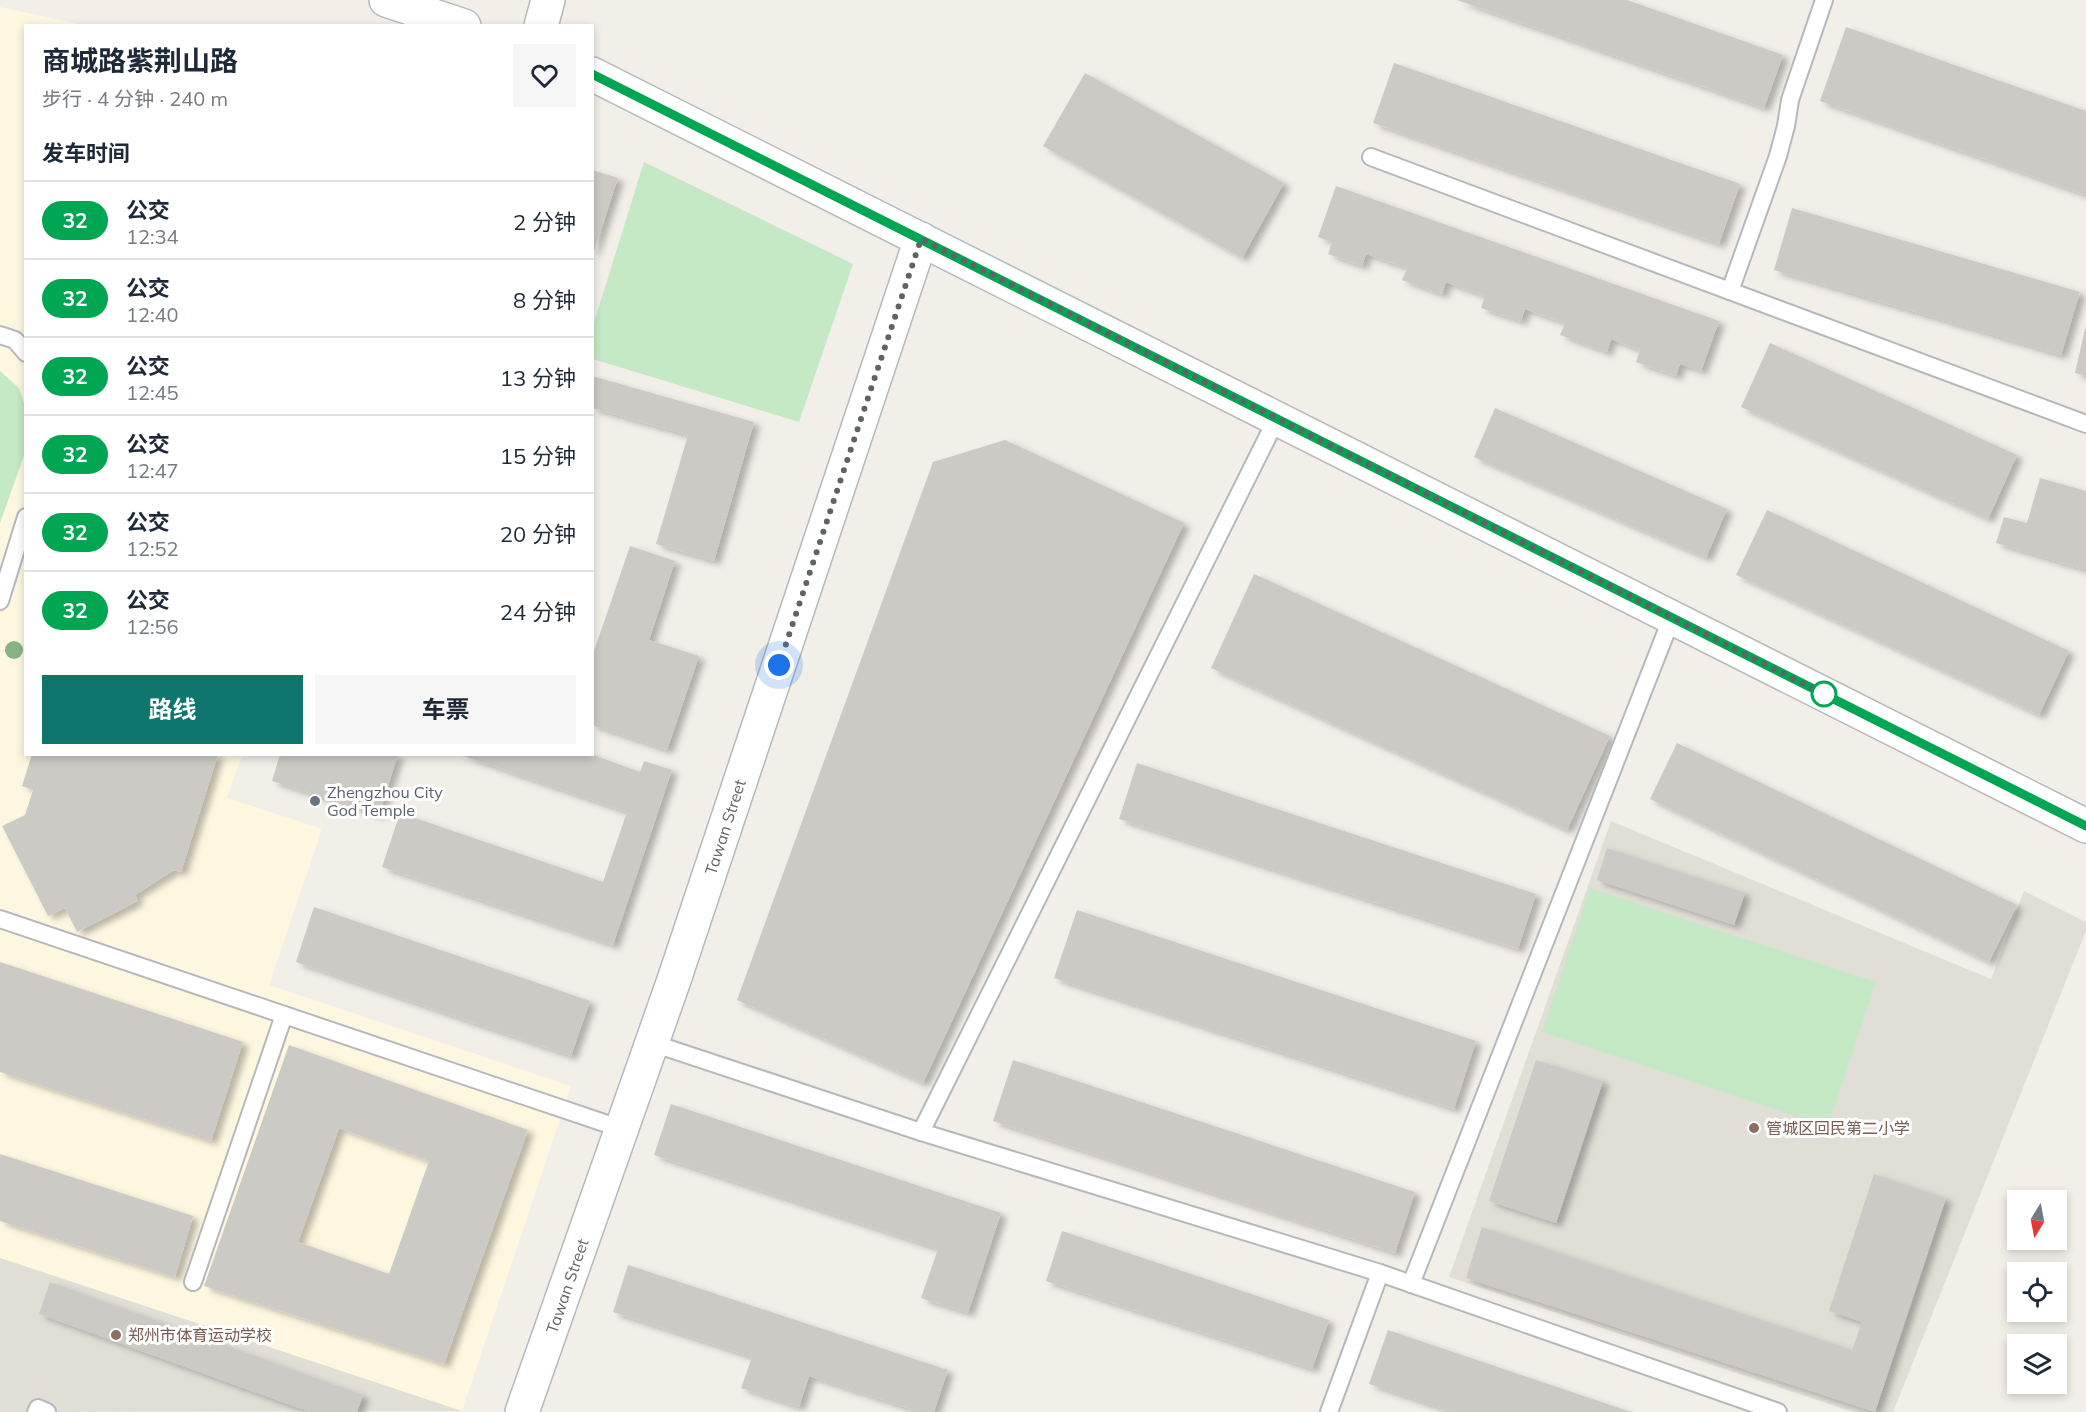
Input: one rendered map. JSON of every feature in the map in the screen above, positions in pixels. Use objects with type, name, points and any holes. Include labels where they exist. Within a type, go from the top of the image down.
[{"type":"street","points":[[386,0],[458,24]]},
{"type":"street","points":[[542,24],[548,0]]},
{"type":"street","points":[[594,75],[1672,617],[2085,820]]},
{"type":"street","name":"Tawan Street","points":[[522,1412],[652,1043],[921,239]]},
{"type":"lane","points":[[1730,291],[1778,156],[1790,100],[1824,0]]},
{"type":"lane","points":[[1371,157],[2086,424]]},
{"type":"lane","points":[[0,335],[15,340],[24,351]]},
{"type":"lane","points":[[921,1132],[1277,418]]},
{"type":"lane","points":[[0,601],[24,523]]},
{"type":"lane","points":[[1411,1284],[1672,617]]},
{"type":"lane","points":[[0,920],[622,1129]]},
{"type":"lane","points":[[193,1282],[284,1015]]},
{"type":"lane","points":[[652,1043],[921,1132],[1380,1273],[1778,1412]]},
{"type":"lane","points":[[1329,1412],[1380,1273]]},
{"type":"lane","points":[[36,1412],[38,1408],[47,1412]]},
{"type":"shaded area","points":[[0,7],[78,24],[24,24],[24,756],[242,756],[227,798],[322,829],[269,985],[571,1086],[462,1411],[0,1258]]},
{"type":"shaded area","name":"管城区回民第二小学","points":[[1611,821],[1991,979],[2024,891],[2086,922],[2086,931],[1893,1412],[1853,1412],[1449,1277]]},
{"type":"shaded area","name":"郑州市体育运动学校","points":[[0,1258],[462,1411],[0,1412]]},
{"type":"green space","points":[[644,162],[853,264],[799,422],[594,359],[594,323]]},
{"type":"green space","points":[[0,371],[19,388],[24,403],[24,456],[0,523]]},
{"type":"green space","points":[[1590,888],[1876,982],[1828,1127],[1542,1032]]},
{"type":"building","points":[[1457,0],[1627,0],[1783,55],[1764,108]]},
{"type":"building","points":[[1846,27],[2086,111],[2086,195],[1820,101]]},
{"type":"building","points":[[1394,63],[1740,184],[1719,244],[1373,123]]},
{"type":"building","points":[[1085,73],[1284,183],[1242,258],[1043,146]]},
{"type":"building","points":[[594,171],[618,178],[594,251]]},
{"type":"building","points":[[1336,186],[1719,321],[1701,371],[1680,364],[1676,376],[1636,362],[1640,350],[1611,339],[1607,352],[1560,335],[1565,323],[1525,309],[1521,321],[1481,308],[1485,296],[1446,282],[1442,294],[1402,280],[1407,268],[1366,254],[1362,266],[1328,254],[1332,242],[1318,237]]},
{"type":"building","points":[[1792,208],[2080,292],[2061,355],[1774,270]]},
{"type":"building","points":[[2086,329],[2086,376],[2075,373]]},
{"type":"building","points":[[1770,343],[2017,455],[1988,519],[1741,407]]},
{"type":"building","points":[[594,377],[754,422],[714,561],[656,544],[688,435],[594,409]]},
{"type":"building","points":[[1495,408],[1727,509],[1706,558],[1474,457]]},
{"type":"building","points":[[1005,440],[1184,523],[923,1083],[737,1000],[933,462]]},
{"type":"building","points":[[2040,478],[2086,491],[2086,570],[1996,543],[2004,517],[2027,523]]},
{"type":"building","points":[[1767,510],[2069,651],[2039,715],[1736,575]]},
{"type":"building","points":[[630,546],[675,561],[649,640],[699,656],[667,750],[594,726],[594,651]]},
{"type":"building","points":[[1254,574],[1610,736],[1567,830],[1211,668]]},
{"type":"building","points":[[1677,743],[2017,905],[1989,962],[1650,799]]},
{"type":"building","points":[[594,755],[640,772],[644,761],[672,770],[613,945],[382,867],[400,813],[603,882],[627,812],[464,756]]},
{"type":"building","points":[[31,756],[217,756],[181,872],[174,870],[135,895],[138,901],[77,932],[65,908],[48,916],[2,826],[25,815],[33,790],[22,786]]},
{"type":"building","points":[[279,756],[397,756],[379,815],[272,781]]},
{"type":"building","points":[[1137,763],[1536,894],[1518,949],[1119,819]]},
{"type":"building","points":[[1607,848],[1745,893],[1734,925],[1597,880]]},
{"type":"building","points":[[314,907],[590,1001],[571,1056],[296,962]]},
{"type":"building","points":[[1077,910],[1476,1041],[1454,1109],[1054,978]]},
{"type":"building","points":[[0,962],[243,1042],[211,1141],[0,1072]]},
{"type":"building","points":[[289,1045],[528,1130],[444,1364],[204,1286]],"holes":[[[339,1128],[429,1161],[389,1274],[298,1242]]]},
{"type":"building","points":[[1013,1060],[1415,1192],[1395,1253],[993,1121]]},
{"type":"building","points":[[1536,1060],[1603,1081],[1556,1223],[1489,1201]]},
{"type":"building","points":[[671,1104],[1001,1213],[968,1313],[921,1298],[938,1249],[654,1155]]},
{"type":"building","points":[[0,1154],[193,1216],[175,1277],[0,1221]]},
{"type":"building","points":[[1874,1174],[1946,1198],[1875,1412],[1466,1278],[1482,1227],[1852,1350],[1862,1322],[1829,1311]]},
{"type":"building","points":[[1062,1231],[1329,1320],[1312,1369],[1046,1281]]},
{"type":"building","points":[[628,1265],[948,1370],[934,1412],[920,1412],[809,1376],[799,1407],[741,1388],[752,1357],[613,1312]]},
{"type":"building","points":[[50,1282],[363,1395],[357,1412],[310,1412],[39,1314]]},
{"type":"building","points":[[1388,1330],[1631,1412],[1453,1412],[1369,1384]]},
{"type":"bus line","name":"32","points":[[594,75],[2086,826]]},
{"type":"place","name":"Zhengzhou City God Temple","points":[[315,801]]},
{"type":"place","name":"管城区回民第二小学","points":[[1754,1128]]},
{"type":"place","name":"郑州市体育运动学校","points":[[116,1335]]},
{"type":"route","points":[[779,665],[921,239],[1824,694]]}]
